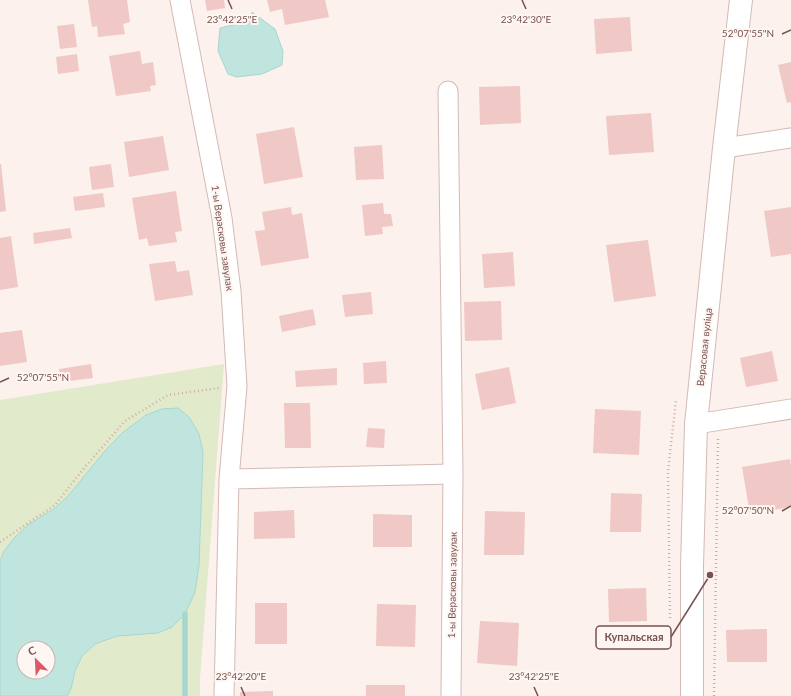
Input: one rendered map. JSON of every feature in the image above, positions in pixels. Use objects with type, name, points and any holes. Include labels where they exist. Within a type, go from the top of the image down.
[{"type":"street","name":"1-ы Верасковы завулак","points":[[180,0],[222,218],[231,290],[236,386],[229,479],[224,696]]},
{"type":"street","name":"Верасовая вуліца","points":[[692,696],[692,566],[696,424],[724,148],[741,0]]},
{"type":"street","name":"1-ы Верасковы завулак","points":[[448,91],[453,474],[451,696]]},
{"type":"street","points":[[724,148],[791,138]]},
{"type":"street","points":[[696,424],[791,409]]},
{"type":"street","points":[[229,479],[453,474]]},
{"type":"path","points":[[0,542],[55,505],[124,421],[168,395],[236,386]]},
{"type":"path","points":[[714,696],[719,420]]},
{"type":"green space","points":[[224,364],[200,678],[200,696],[67,696],[71,689],[75,671],[82,656],[95,644],[117,636],[139,634],[203,452],[199,434],[189,417],[162,409],[146,415],[122,433],[104,452],[68,496],[4,551],[0,561],[0,400]]},
{"type":"water","points":[[252,12],[275,29],[283,51],[282,65],[262,74],[237,77],[228,74],[218,51],[220,28],[250,21]]},
{"type":"water","points":[[178,408],[189,417],[199,434],[203,452],[199,565],[195,592],[185,614],[172,627],[158,633],[117,636],[95,644],[82,656],[75,671],[71,689],[67,696],[0,696],[0,561],[4,551],[15,537],[28,525],[55,508],[68,496],[104,452],[122,433],[146,415],[162,409]]},
{"type":"building","points":[[88,0],[127,0],[130,22],[123,24],[125,34],[98,37],[97,26],[92,27]]},
{"type":"building","points":[[205,0],[224,0],[225,8],[207,11]]},
{"type":"building","points":[[267,0],[325,0],[329,17],[285,25],[282,9],[270,12]]},
{"type":"building","points":[[630,17],[632,51],[596,54],[594,19]]},
{"type":"building","points":[[74,24],[77,47],[60,49],[57,26]]},
{"type":"building","points":[[140,51],[142,64],[153,62],[156,85],[150,86],[151,91],[116,96],[109,56]]},
{"type":"building","points":[[77,54],[79,71],[58,74],[56,57]]},
{"type":"building","points":[[791,62],[791,102],[787,103],[778,65]]},
{"type":"building","points":[[520,86],[521,123],[480,125],[479,87]]},
{"type":"building","points":[[651,113],[654,152],[609,155],[606,116]]},
{"type":"building","points":[[294,127],[303,177],[264,184],[256,134]]},
{"type":"building","points":[[163,136],[169,170],[129,177],[124,142]]},
{"type":"building","points":[[382,145],[384,179],[356,180],[354,147]]},
{"type":"building","points":[[0,164],[6,211],[0,212]]},
{"type":"building","points":[[111,164],[114,187],[92,190],[89,167]]},
{"type":"building","points":[[176,191],[182,231],[175,232],[177,242],[149,246],[147,238],[139,240],[132,198]]},
{"type":"building","points":[[103,193],[105,207],[75,211],[73,197]]},
{"type":"building","points":[[383,203],[384,214],[391,214],[393,226],[382,227],[383,234],[365,236],[362,205]]},
{"type":"building","points":[[291,207],[292,215],[302,213],[309,258],[261,266],[255,231],[265,230],[262,212]]},
{"type":"building","points":[[791,207],[791,254],[771,257],[764,211]]},
{"type":"building","points":[[70,228],[72,238],[34,244],[33,233]]},
{"type":"building","points":[[11,236],[18,287],[0,290],[0,238]]},
{"type":"building","points":[[648,240],[656,296],[614,302],[606,245]]},
{"type":"building","points":[[513,252],[515,286],[484,288],[482,254]]},
{"type":"building","points":[[175,261],[177,272],[189,270],[193,295],[155,301],[149,264]]},
{"type":"building","points":[[371,292],[373,314],[345,317],[342,295]]},
{"type":"building","points":[[501,301],[502,340],[465,341],[464,302]]},
{"type":"building","points":[[313,309],[316,325],[282,332],[279,316]]},
{"type":"building","points":[[22,330],[27,362],[0,366],[0,333]]},
{"type":"building","points":[[772,351],[778,381],[746,387],[740,358]]},
{"type":"building","points":[[386,361],[387,383],[364,384],[363,363]]},
{"type":"building","points":[[91,364],[93,378],[61,382],[59,369]]},
{"type":"building","points":[[509,367],[516,403],[482,410],[475,374]]},
{"type":"building","points":[[337,368],[337,385],[296,387],[295,371]]},
{"type":"building","points":[[284,403],[310,403],[311,448],[285,448]]},
{"type":"building","points":[[595,409],[641,411],[639,455],[593,453]]},
{"type":"building","points":[[368,428],[385,429],[384,448],[366,447]]},
{"type":"building","points":[[790,459],[791,507],[750,514],[742,467]]},
{"type":"building","points":[[611,493],[642,494],[641,532],[610,532]]},
{"type":"building","points":[[294,510],[295,538],[254,539],[254,512]]},
{"type":"building","points":[[485,511],[525,512],[524,555],[484,555]]},
{"type":"building","points":[[373,514],[412,515],[412,547],[373,547]]},
{"type":"building","points":[[646,588],[647,621],[609,622],[608,589]]},
{"type":"building","points":[[255,603],[287,603],[287,644],[255,644]]},
{"type":"building","points":[[377,604],[416,605],[415,647],[376,646]]},
{"type":"building","points":[[480,621],[519,623],[517,666],[477,663]]},
{"type":"building","points":[[767,629],[767,662],[727,662],[726,630]]},
{"type":"building","points":[[366,685],[405,685],[405,696],[366,696]]},
{"type":"building","points":[[273,691],[273,696],[240,696],[240,692]]},
{"type":"waterway","points":[[185,614],[185,696]]},
{"type":"place","name":"Купальская","points":[[710,575]]}]
